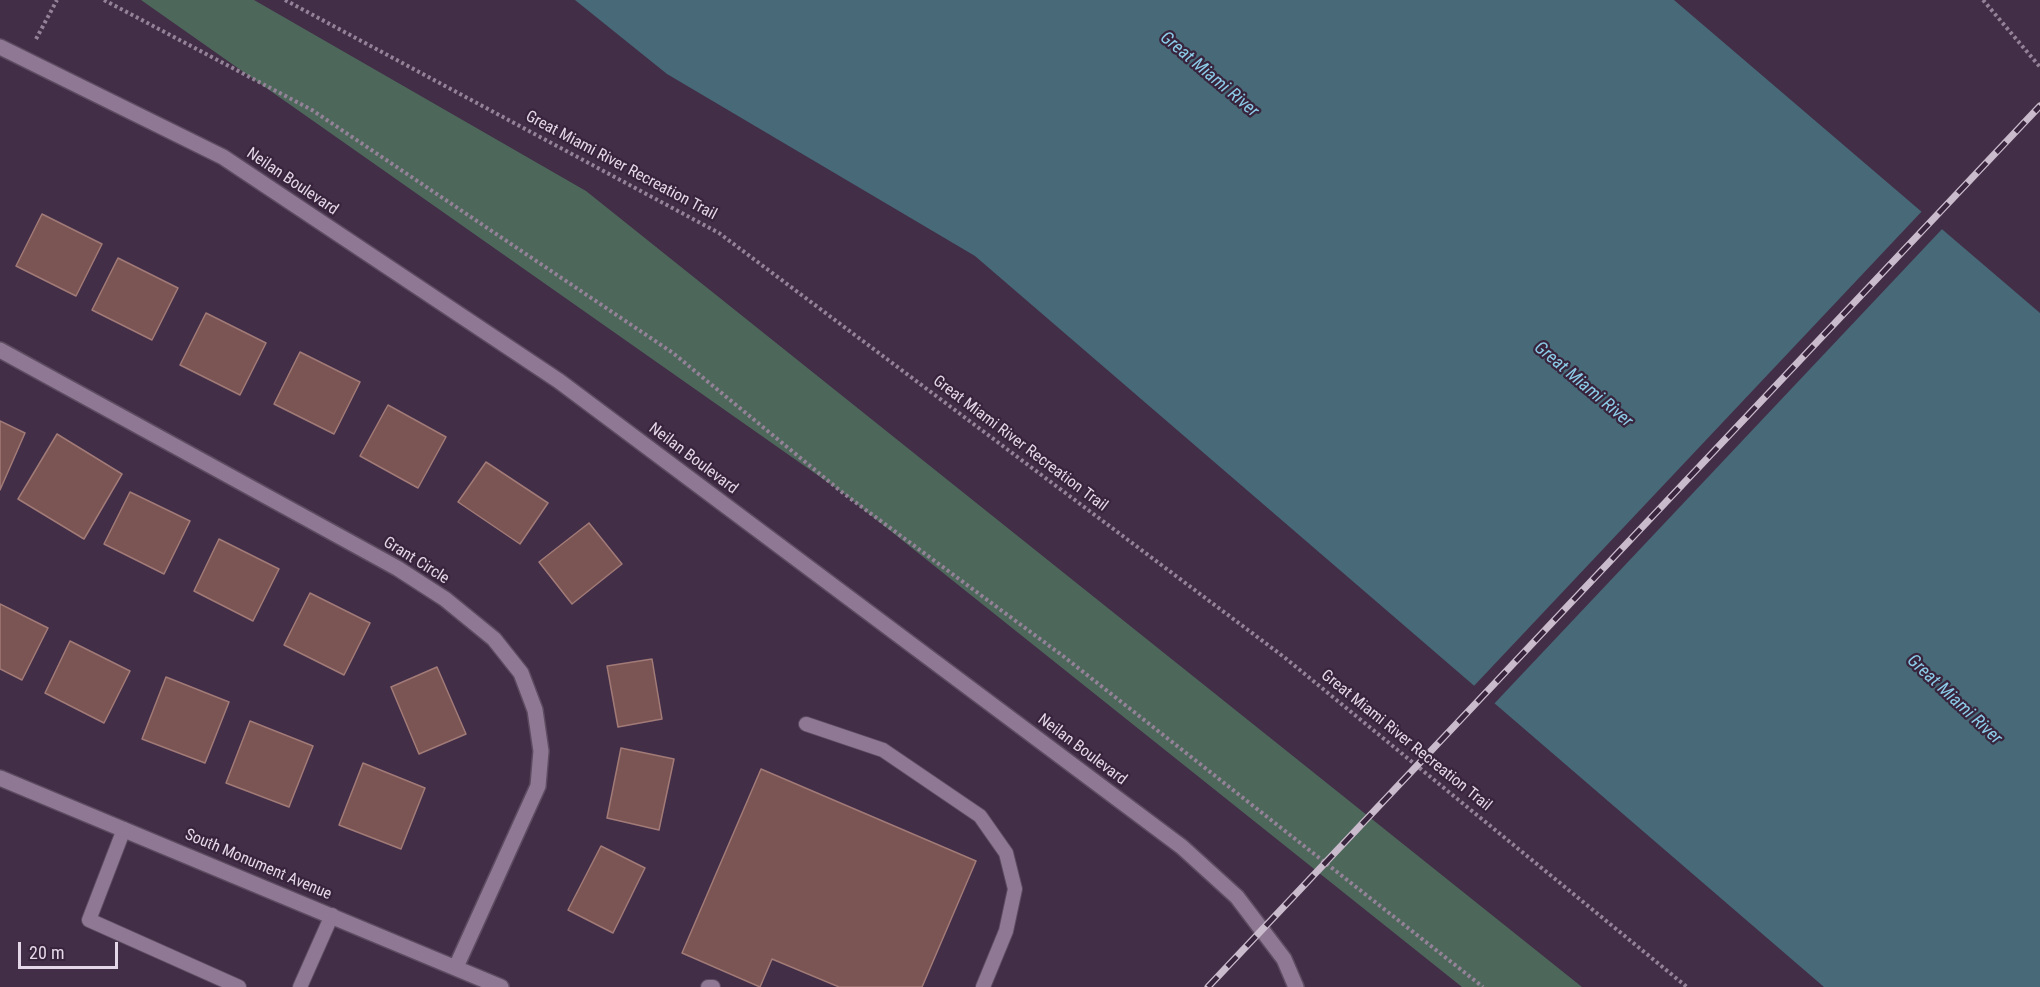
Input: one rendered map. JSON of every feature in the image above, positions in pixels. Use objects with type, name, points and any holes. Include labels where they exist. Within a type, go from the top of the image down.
[{"type":"street","name":"Neilan Boulevard","points":[[0,47],[223,158],[559,381],[1182,848],[1237,897],[1284,959],[1296,987]]},
{"type":"street","name":"Grant Circle","points":[[0,350],[397,568],[445,599],[494,639],[521,673],[535,710],[542,751],[538,786],[456,967]]},
{"type":"street","name":"South Monument Avenue","points":[[0,778],[501,987]]},
{"type":"lane","points":[[806,724],[883,750],[980,816],[1005,853],[1015,889],[1006,931],[983,987]]},
{"type":"lane","points":[[124,829],[89,920],[239,987]]},
{"type":"lane","points":[[300,987],[332,915]]},
{"type":"lane","points":[[708,987],[713,987]]},
{"type":"path","points":[[24,58],[57,0]]},
{"type":"path","points":[[105,0],[312,110],[674,353],[843,493],[1063,656],[1483,987]]},
{"type":"path","name":"Great Miami River Recreation Trail","points":[[285,0],[719,233],[1284,657],[1688,987]]},
{"type":"path","points":[[1983,0],[2040,67]]},
{"type":"green space","points":[[141,0],[254,0],[586,191],[1582,987],[1462,987],[843,493]]},
{"type":"water","name":"Great Miami River","points":[[575,0],[1674,0],[2040,313],[2040,987],[1824,987],[975,256],[667,74]]},
{"type":"pier","points":[[1924,209],[1944,227],[1492,706],[1472,688]]},
{"type":"building","points":[[42,214],[102,244],[76,296],[16,266]]},
{"type":"building","points":[[118,258],[178,288],[152,340],[92,310]]},
{"type":"building","points":[[206,313],[266,343],[240,395],[180,365]]},
{"type":"building","points":[[300,352],[360,382],[334,434],[274,404]]},
{"type":"building","points":[[388,405],[446,437],[418,488],[360,456]]},
{"type":"building","points":[[0,421],[25,433],[0,490]]},
{"type":"building","points":[[57,434],[122,474],[84,539],[18,499]]},
{"type":"building","points":[[486,462],[548,503],[520,544],[458,502]]},
{"type":"building","points":[[130,492],[190,521],[164,574],[104,544]]},
{"type":"building","points":[[589,523],[622,564],[572,604],[539,562]]},
{"type":"building","points":[[219,539],[279,569],[253,621],[194,591]]},
{"type":"building","points":[[310,593],[370,623],[344,675],[284,645]]},
{"type":"building","points":[[0,604],[48,628],[22,680],[0,669]]},
{"type":"building","points":[[70,641],[130,671],[104,723],[45,693]]},
{"type":"building","points":[[652,659],[662,719],[618,727],[607,666]]},
{"type":"building","points":[[437,667],[466,734],[419,754],[391,687]]},
{"type":"building","points":[[166,677],[229,702],[205,763],[142,739]]},
{"type":"building","points":[[250,721],[313,746],[289,807],[226,783]]},
{"type":"building","points":[[621,748],[674,759],[659,830],[607,818]]},
{"type":"building","points":[[363,763],[425,788],[401,849],[339,825]]},
{"type":"building","points":[[761,769],[976,861],[922,987],[839,987],[772,959],[760,987],[682,953]]},
{"type":"building","points":[[601,846],[645,868],[613,933],[568,910]]},
{"type":"railway","points":[[1208,987],[2040,106]]}]
